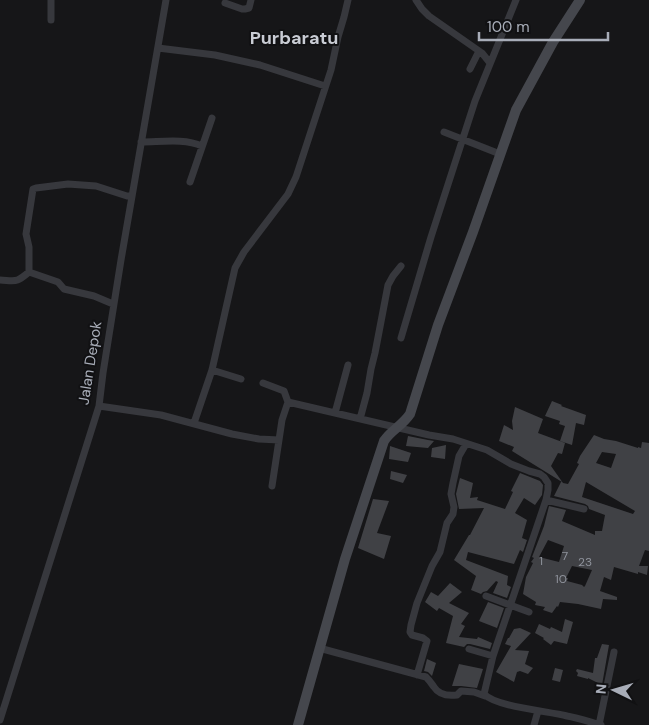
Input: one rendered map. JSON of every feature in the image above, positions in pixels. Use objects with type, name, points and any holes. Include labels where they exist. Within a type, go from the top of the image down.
[{"type":"street","points":[[51,0],[51,20]]},
{"type":"street","name":"Jalan Depok","points":[[0,720],[99,406],[113,304],[166,0]]},
{"type":"street","points":[[225,3],[245,9],[249,8],[251,0]]},
{"type":"street","points":[[194,423],[212,370],[235,268],[244,252],[293,186],[331,70],[348,0]]},
{"type":"street","points":[[416,0],[429,16],[477,54],[484,55],[490,63]]},
{"type":"street","points":[[401,338],[460,138],[516,0]]},
{"type":"street","points":[[298,725],[345,559],[384,441],[410,414],[438,325],[519,102],[553,42],[580,0]]},
{"type":"street","points":[[158,48],[215,55],[260,65],[325,86]]},
{"type":"street","points":[[470,69],[477,54]]},
{"type":"street","points":[[190,182],[212,118]]},
{"type":"street","points":[[444,132],[500,154]]},
{"type":"street","points":[[141,142],[185,142],[202,146]]},
{"type":"street","points":[[29,272],[29,247],[26,234],[33,189],[68,184],[96,186],[132,196]]},
{"type":"street","points":[[360,419],[368,393],[388,285],[401,266]]},
{"type":"street","points":[[0,280],[19,280],[29,272]]},
{"type":"street","points":[[29,272],[58,282],[64,289],[94,296],[113,304]]},
{"type":"street","points":[[334,413],[348,365]]},
{"type":"street","points":[[212,370],[241,379]]},
{"type":"street","points":[[263,383],[284,391],[288,402],[282,420],[272,486]]},
{"type":"street","points":[[288,402],[453,439],[487,450],[511,464],[544,477],[548,483],[546,500],[493,656],[484,692],[485,696]]},
{"type":"street","points":[[99,406],[161,414],[242,436],[279,440]]},
{"type":"street","points":[[417,675],[427,642],[423,638],[412,635],[410,632],[411,625],[420,595],[440,552],[447,523],[454,514],[451,494],[459,456],[466,444]]},
{"type":"street","points":[[546,500],[584,509]]},
{"type":"street","points":[[486,596],[529,612]]},
{"type":"street","points":[[320,648],[429,679],[436,690],[443,694],[457,696],[460,691],[465,691],[508,704],[568,716],[600,725],[614,652]]},
{"type":"street","points":[[469,649],[493,656]]},
{"type":"street","points":[[534,725],[538,711]]},
{"type":"building","points":[[552,401],[586,415],[584,425],[576,423],[572,445],[560,441],[565,426],[559,424],[560,421],[545,416]]},
{"type":"building","points":[[515,407],[543,419],[538,433],[565,443],[562,454],[558,453],[551,466],[563,483],[568,484],[579,464],[577,463],[580,456],[594,435],[638,448],[641,448],[642,442],[649,443],[649,551],[645,550],[639,566],[648,566],[647,575],[614,567],[611,580],[604,577],[600,591],[617,597],[617,600],[603,599],[601,609],[560,602],[552,613],[543,610],[545,607],[535,605],[536,602],[523,594],[526,577],[533,563],[531,562],[534,558],[532,557],[544,526],[549,506],[566,510],[562,521],[595,535],[595,531],[602,531],[605,515],[589,509],[585,504],[554,496],[562,482],[512,451],[514,447],[499,441],[504,425],[513,430],[512,421]],"holes":[[[602,452],[616,454],[611,468],[596,463]],[[586,482],[635,511],[633,514],[582,497]],[[548,540],[564,546],[559,562],[539,557]],[[572,566],[592,570],[584,587],[567,581],[568,578],[566,578]]]},
{"type":"building","points":[[408,436],[434,441],[428,448],[406,446]]},
{"type":"building","points":[[446,445],[445,459],[431,457],[432,448]]},
{"type":"building","points":[[390,446],[411,453],[408,462],[389,459]]},
{"type":"building","points":[[391,471],[407,475],[403,483],[390,479]]},
{"type":"building","points":[[520,473],[540,481],[543,485],[542,495],[535,505],[524,498],[515,513],[527,520],[522,538],[527,540],[523,552],[520,550],[514,564],[468,552],[466,560],[508,576],[507,585],[511,587],[507,598],[493,593],[498,582],[496,581],[487,591],[481,594],[471,590],[476,576],[454,560],[484,508],[459,509],[456,494],[460,478],[473,483],[470,498],[478,497],[477,500],[505,509]]},
{"type":"building","points":[[373,499],[389,501],[377,533],[391,536],[384,559],[358,548]]},
{"type":"building","points":[[450,583],[462,592],[449,603],[469,613],[461,624],[465,626],[459,637],[477,639],[478,637],[492,643],[490,649],[470,644],[464,647],[446,643],[453,616],[439,608],[437,611],[425,602],[431,592],[438,596]]},
{"type":"building","points":[[488,602],[504,608],[497,628],[479,621]]},
{"type":"building","points":[[565,619],[573,622],[567,644],[554,641],[551,645],[535,633],[539,624],[562,632]]},
{"type":"building","points":[[520,628],[531,633],[515,650],[529,651],[525,664],[533,668],[528,674],[520,671],[517,672],[514,682],[496,672],[511,646],[505,644],[508,638],[514,629]]},
{"type":"building","points":[[602,644],[609,645],[602,685],[588,678],[577,676],[578,673],[576,671],[577,669],[593,673],[595,658],[597,658]]},
{"type":"building","points":[[427,659],[436,663],[432,676],[424,671]]},
{"type":"building","points":[[459,664],[483,669],[477,688],[452,686]]},
{"type":"building","points":[[555,668],[563,670],[560,682],[552,680]]},
{"type":"district","name":"Purbaratu","points":[[294,38]]}]
